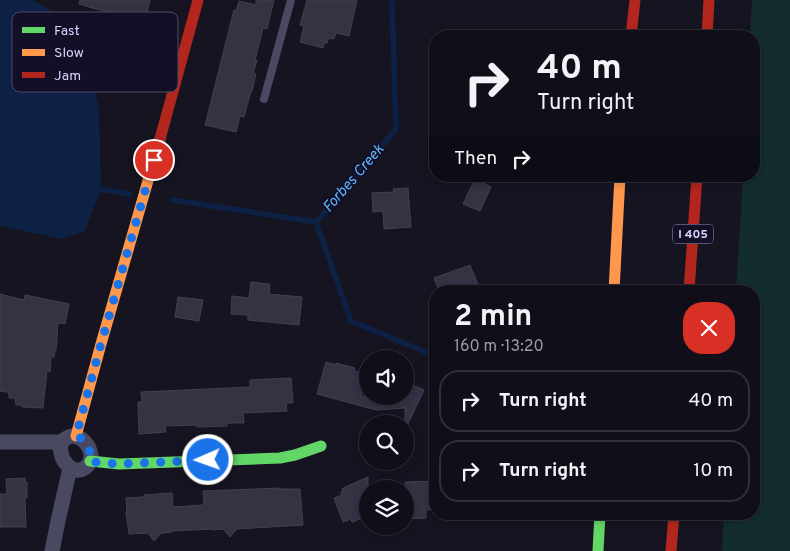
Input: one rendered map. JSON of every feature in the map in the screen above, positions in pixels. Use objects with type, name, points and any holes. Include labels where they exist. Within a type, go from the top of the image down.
[{"type":"main road","points":[[178,72],[198,0]]},
{"type":"main road","points":[[632,30],[635,0]]},
{"type":"main road","points":[[707,30],[709,0]]},
{"type":"main road","points":[[69,439],[101,344],[172,92]]},
{"type":"main road","points":[[614,285],[620,182]]},
{"type":"main road","name":"I 405","points":[[689,285],[697,182]]},
{"type":"main road","points":[[90,461],[119,464],[280,458],[321,446]]},
{"type":"main road","points":[[598,551],[600,520]]},
{"type":"main road","points":[[671,551],[674,520]]},
{"type":"street","points":[[0,442],[82,438],[86,443],[91,458],[86,468],[74,470],[66,462],[61,448],[69,439]]},
{"type":"street","points":[[52,551],[70,468]]},
{"type":"lane","points":[[264,99],[290,0]]},
{"type":"green space","points":[[752,0],[790,0],[790,551],[722,551],[724,520],[760,520],[760,285],[736,285],[743,182],[760,182],[760,30],[750,30]]},
{"type":"water","points":[[0,0],[32,0],[54,12],[12,12],[12,92],[95,92],[99,107],[101,189],[85,231],[62,239],[0,226]]},
{"type":"building","points":[[80,0],[150,0],[147,12],[107,12],[79,4]]},
{"type":"building","points":[[256,0],[274,0],[267,29],[263,28],[253,73],[256,74],[244,117],[240,116],[236,132],[205,125],[234,10],[236,11],[239,1],[256,5]]},
{"type":"building","points":[[307,0],[357,0],[349,36],[336,33],[334,39],[329,38],[327,43],[324,43],[323,48],[300,42],[304,26],[300,25]]},
{"type":"building","points":[[474,182],[481,182],[491,187],[480,211],[463,204]]},
{"type":"building","points":[[408,188],[411,227],[384,229],[383,211],[373,212],[372,193],[394,192],[393,189]]},
{"type":"building","points":[[470,265],[478,285],[437,285],[434,278]]},
{"type":"building","points":[[251,282],[270,284],[269,294],[302,297],[299,325],[248,320],[248,315],[231,314],[232,296],[249,298]]},
{"type":"building","points":[[0,294],[24,300],[25,295],[69,304],[65,324],[58,323],[56,350],[54,357],[51,357],[50,372],[47,371],[43,408],[16,405],[15,398],[9,398],[9,393],[0,391]]},
{"type":"building","points":[[178,297],[203,300],[199,321],[175,317]]},
{"type":"building","points":[[326,362],[355,368],[354,371],[359,372],[359,405],[414,405],[414,385],[424,390],[412,415],[405,415],[405,408],[376,410],[317,394]]},
{"type":"building","points":[[291,378],[293,403],[286,403],[287,411],[243,413],[244,423],[227,423],[227,426],[165,426],[166,432],[139,434],[138,402],[142,402],[141,392],[250,387],[250,380]]},
{"type":"building","points":[[25,478],[25,482],[27,482],[27,498],[25,498],[26,527],[0,527],[0,494],[7,494],[6,479]]},
{"type":"building","points":[[359,481],[359,519],[352,522],[351,519],[343,522],[334,498],[342,495],[342,489]]},
{"type":"building","points":[[429,481],[429,510],[426,510],[426,518],[414,519],[414,482]]},
{"type":"building","points":[[300,489],[303,525],[237,529],[230,537],[223,529],[172,531],[161,533],[154,541],[148,533],[129,534],[126,498],[172,493],[173,507],[204,505],[203,491]]},
{"type":"waterway","name":"Forbes Creek","points":[[392,0],[396,129],[316,222],[351,321],[429,354]]},
{"type":"waterway","points":[[97,184],[101,189],[130,194]]},
{"type":"waterway","points":[[173,200],[316,222]]},
{"type":"traffic: fast","points":[[90,461],[119,464],[280,458],[321,446]]},
{"type":"traffic: fast","points":[[598,551],[600,520]]},
{"type":"traffic: slow","points":[[76,436],[160,139]]},
{"type":"traffic: slow","points":[[614,285],[620,182]]},
{"type":"traffic: jam","points":[[178,73],[198,0]]},
{"type":"traffic: jam","points":[[632,30],[635,0]]},
{"type":"traffic: jam","points":[[707,30],[709,0]]},
{"type":"traffic: jam","points":[[160,139],[173,92]]},
{"type":"traffic: jam","points":[[689,285],[697,182]]},
{"type":"traffic: jam","points":[[671,551],[674,520]]},
{"type":"route","points":[[154,160],[76,436],[82,438],[86,443],[90,452],[90,461],[94,462],[119,464],[208,460]]}]
